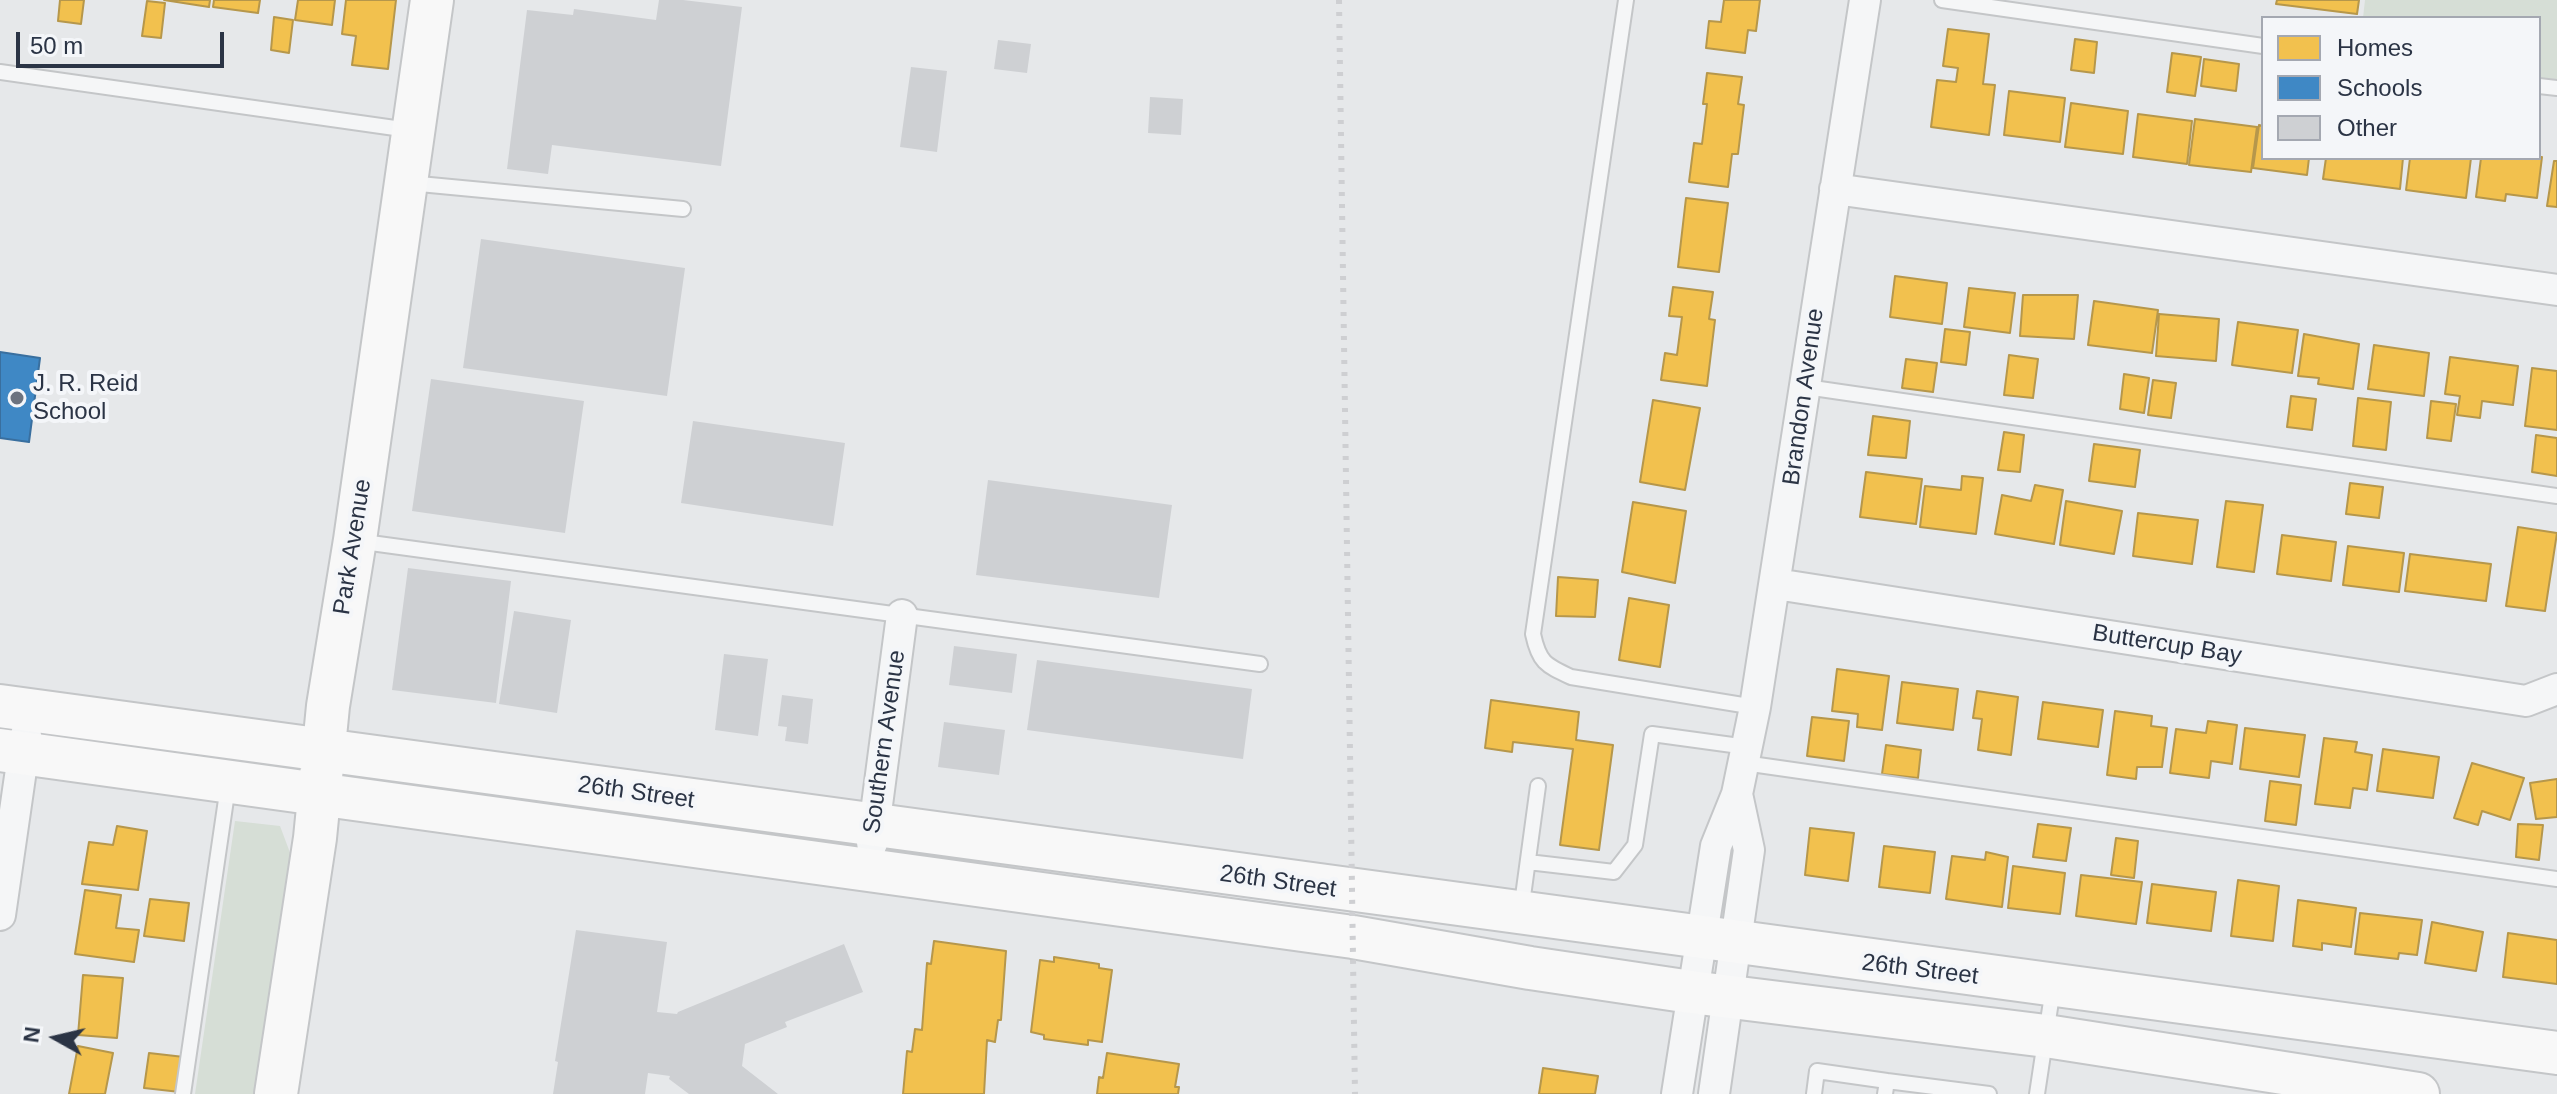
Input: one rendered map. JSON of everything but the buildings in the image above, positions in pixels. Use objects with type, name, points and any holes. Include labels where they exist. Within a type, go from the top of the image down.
[{"type":"street","name":"Park Avenue","points":[[276,1094],[315,838],[323,749],[432,0]]},
{"type":"street","name":"Brandon Avenue","points":[[1710,994],[1718,943],[1749,850],[1737,794],[1776,584],[1865,0]]},
{"type":"street","points":[[1835,189],[2557,290]]},
{"type":"street","name":"Buttercup Bay","points":[[1776,584],[2526,701],[2557,689]]},
{"type":"street","name":"Southern Avenue","points":[[868,869],[902,615]]},
{"type":"street","points":[[0,915],[15,708]]},
{"type":"street","name":"26th Street","points":[[15,708],[1718,943],[2557,1053]]},
{"type":"street","name":"26th Street","points":[[12,752],[1353,937],[1530,968],[2046,1036],[2418,1094]]},
{"type":"street","points":[[1207,919],[1212,873]]},
{"type":"street","points":[[1677,1094],[1710,994]]},
{"type":"street","points":[[1710,994],[1714,1094]]},
{"type":"lane","points":[[1626,0],[1533,634],[1537,655],[1550,668],[1571,677],[1755,707]]},
{"type":"lane","points":[[1942,0],[2261,46]]},
{"type":"lane","points":[[0,72],[413,130]]},
{"type":"lane","points":[[405,183],[683,209]]},
{"type":"lane","points":[[1806,387],[2557,496]]},
{"type":"lane","points":[[355,540],[1260,664]]},
{"type":"lane","points":[[1528,862],[1614,872],[1635,845],[1652,734],[1745,755],[2557,879]]},
{"type":"lane","points":[[183,1094],[229,781]]},
{"type":"lane","points":[[1520,915],[1538,786]]},
{"type":"lane","points":[[2037,1094],[2053,987]]},
{"type":"lane","points":[[1814,1094],[1817,1071],[1886,1088],[1989,1094]]},
{"type":"shaded area","points":[[2365,0],[2557,0],[2557,80],[2541,78],[2541,16],[2363,16]]},
{"type":"shaded area","points":[[235,821],[280,826],[292,858],[257,1094],[195,1094]]},
{"type":"railway","points":[[1339,0],[1355,1094]]},
{"type":"place","name":"J. R. Reid School","points":[[17,398]]}]
